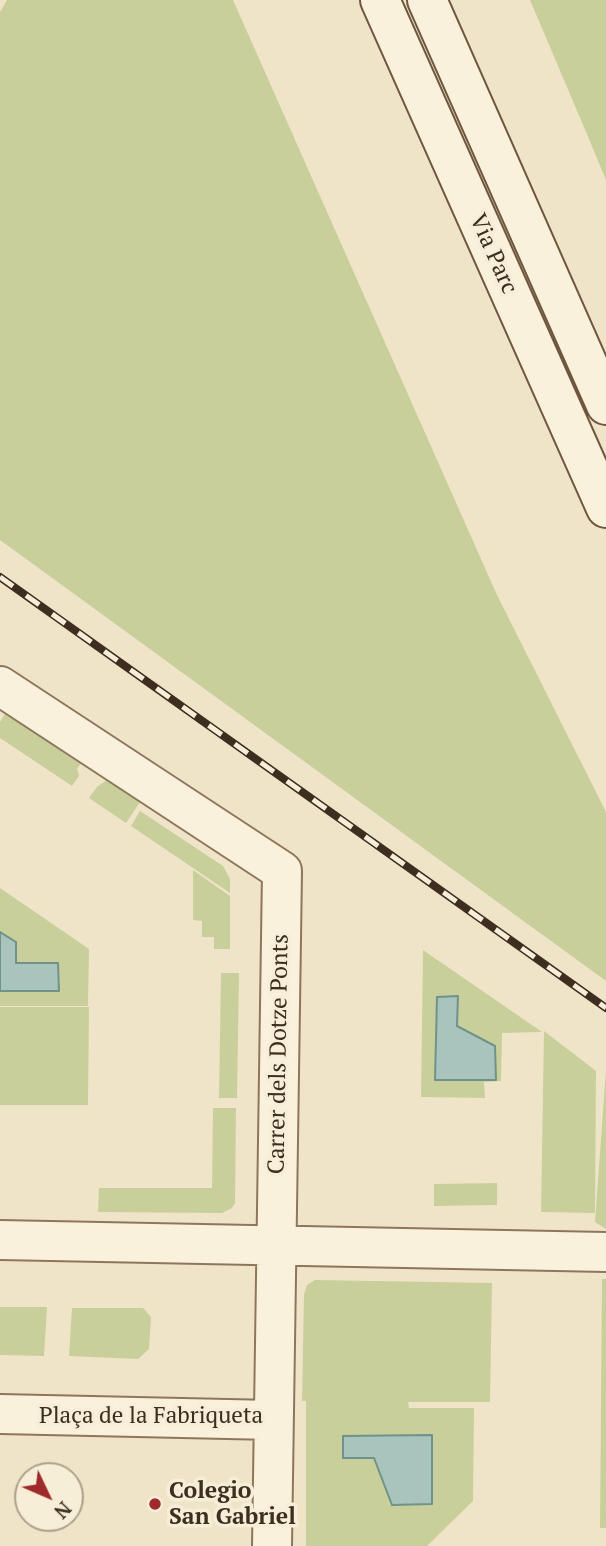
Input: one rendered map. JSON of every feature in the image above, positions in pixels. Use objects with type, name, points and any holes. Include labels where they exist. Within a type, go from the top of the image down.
[{"type":"street","name":"Via Parc","points":[[380,0],[606,508]]},
{"type":"street","name":"Via Parc","points":[[428,0],[606,405]]},
{"type":"street","name":"Carrer dels Dotze Ponts","points":[[0,686],[282,871],[277,1245]]},
{"type":"street","points":[[0,1240],[606,1252]]},
{"type":"street","name":"Plaça de la Fabriqueta","points":[[0,1414],[273,1420],[277,1245]]},
{"type":"street","points":[[272,1546],[273,1420]]},
{"type":"green space","points":[[7,0],[233,0],[497,595],[606,812],[606,981],[0,540],[0,12]]},
{"type":"green space","points":[[530,0],[606,0],[606,180],[589,139]]},
{"type":"green space","points":[[6,712],[81,764],[77,768],[79,776],[72,786],[0,738],[0,722]]},
{"type":"green space","points":[[107,780],[140,802],[126,823],[89,798],[97,787]]},
{"type":"green space","points":[[140,811],[223,866],[230,879],[230,893],[131,826]]},
{"type":"green space","points":[[193,870],[230,896],[230,949],[214,949],[214,937],[202,937],[202,921],[193,920]]},
{"type":"green space","points":[[0,888],[89,949],[88,1006],[0,1006]]},
{"type":"green space","points":[[423,950],[542,1032],[502,1033],[501,1081],[484,1082],[485,1098],[421,1097]]},
{"type":"green space","points":[[221,973],[239,973],[237,1098],[219,1098]]},
{"type":"green space","points":[[0,1007],[89,1007],[88,1105],[0,1105]]},
{"type":"green space","points":[[544,1031],[596,1071],[595,1213],[541,1212]]},
{"type":"green space","points":[[606,1070],[606,1229],[595,1222]]},
{"type":"green space","points":[[213,1108],[236,1108],[235,1203],[232,1208],[222,1213],[98,1212],[99,1188],[212,1188]]},
{"type":"green space","points":[[497,1183],[497,1205],[434,1206],[434,1184]]},
{"type":"green space","points":[[602,1279],[606,1279],[606,1528],[600,1528]]},
{"type":"green space","points":[[315,1280],[492,1283],[490,1402],[408,1402],[409,1408],[474,1408],[473,1501],[427,1546],[306,1546],[306,1401],[302,1401],[304,1294],[307,1285]]},
{"type":"green space","points":[[0,1307],[47,1307],[44,1356],[0,1355]]},
{"type":"green space","points":[[72,1308],[143,1308],[151,1317],[149,1349],[138,1359],[69,1356]]},
{"type":"water","points":[[0,932],[16,942],[16,963],[58,963],[59,991],[0,991]]},
{"type":"water","points":[[458,996],[457,1026],[495,1046],[496,1080],[435,1080],[437,997]]},
{"type":"water","points":[[432,1435],[432,1504],[392,1505],[374,1458],[343,1458],[343,1436]]},
{"type":"railway","points":[[0,577],[606,1008]]},
{"type":"place","name":"Colegio San Gabriel","points":[[155,1504]]}]
